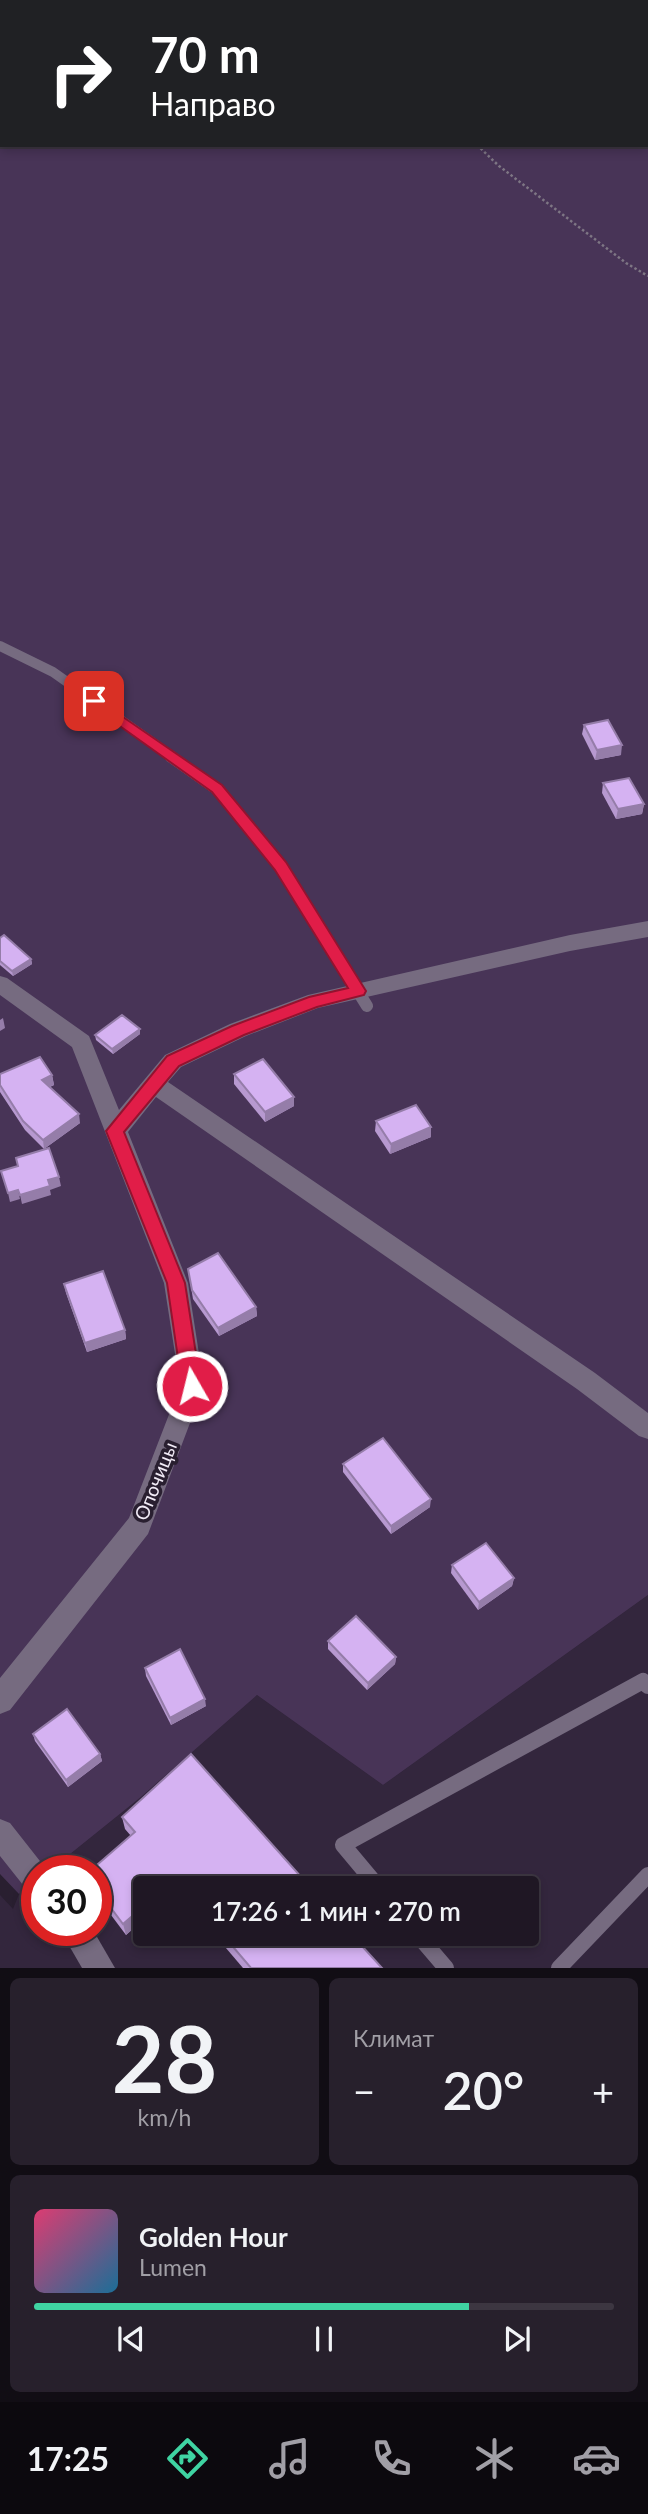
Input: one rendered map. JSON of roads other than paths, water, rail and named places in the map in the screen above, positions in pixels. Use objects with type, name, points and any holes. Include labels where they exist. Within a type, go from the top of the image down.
[{"type":"street","points":[[115,1131],[173,1061],[238,1030],[315,1001],[362,998],[570,943],[648,929]]},
{"type":"street","name":"Опочицы","points":[[0,985],[81,1042],[176,1283],[192,1386],[139,1525],[0,1700]]},
{"type":"street","points":[[155,1085],[586,1381],[648,1428]]},
{"type":"street","points":[[0,1833],[21,1860]]},
{"type":"street","points":[[86,1946],[100,1968]]},
{"type":"lane","points":[[0,646],[52,672],[217,789],[280,866],[362,998]]},
{"type":"lane","points":[[369,1876],[343,1845],[643,1682],[648,1686]]},
{"type":"lane","points":[[559,1968],[648,1875]]},
{"type":"lane","points":[[427,1946],[446,1968]]}]
